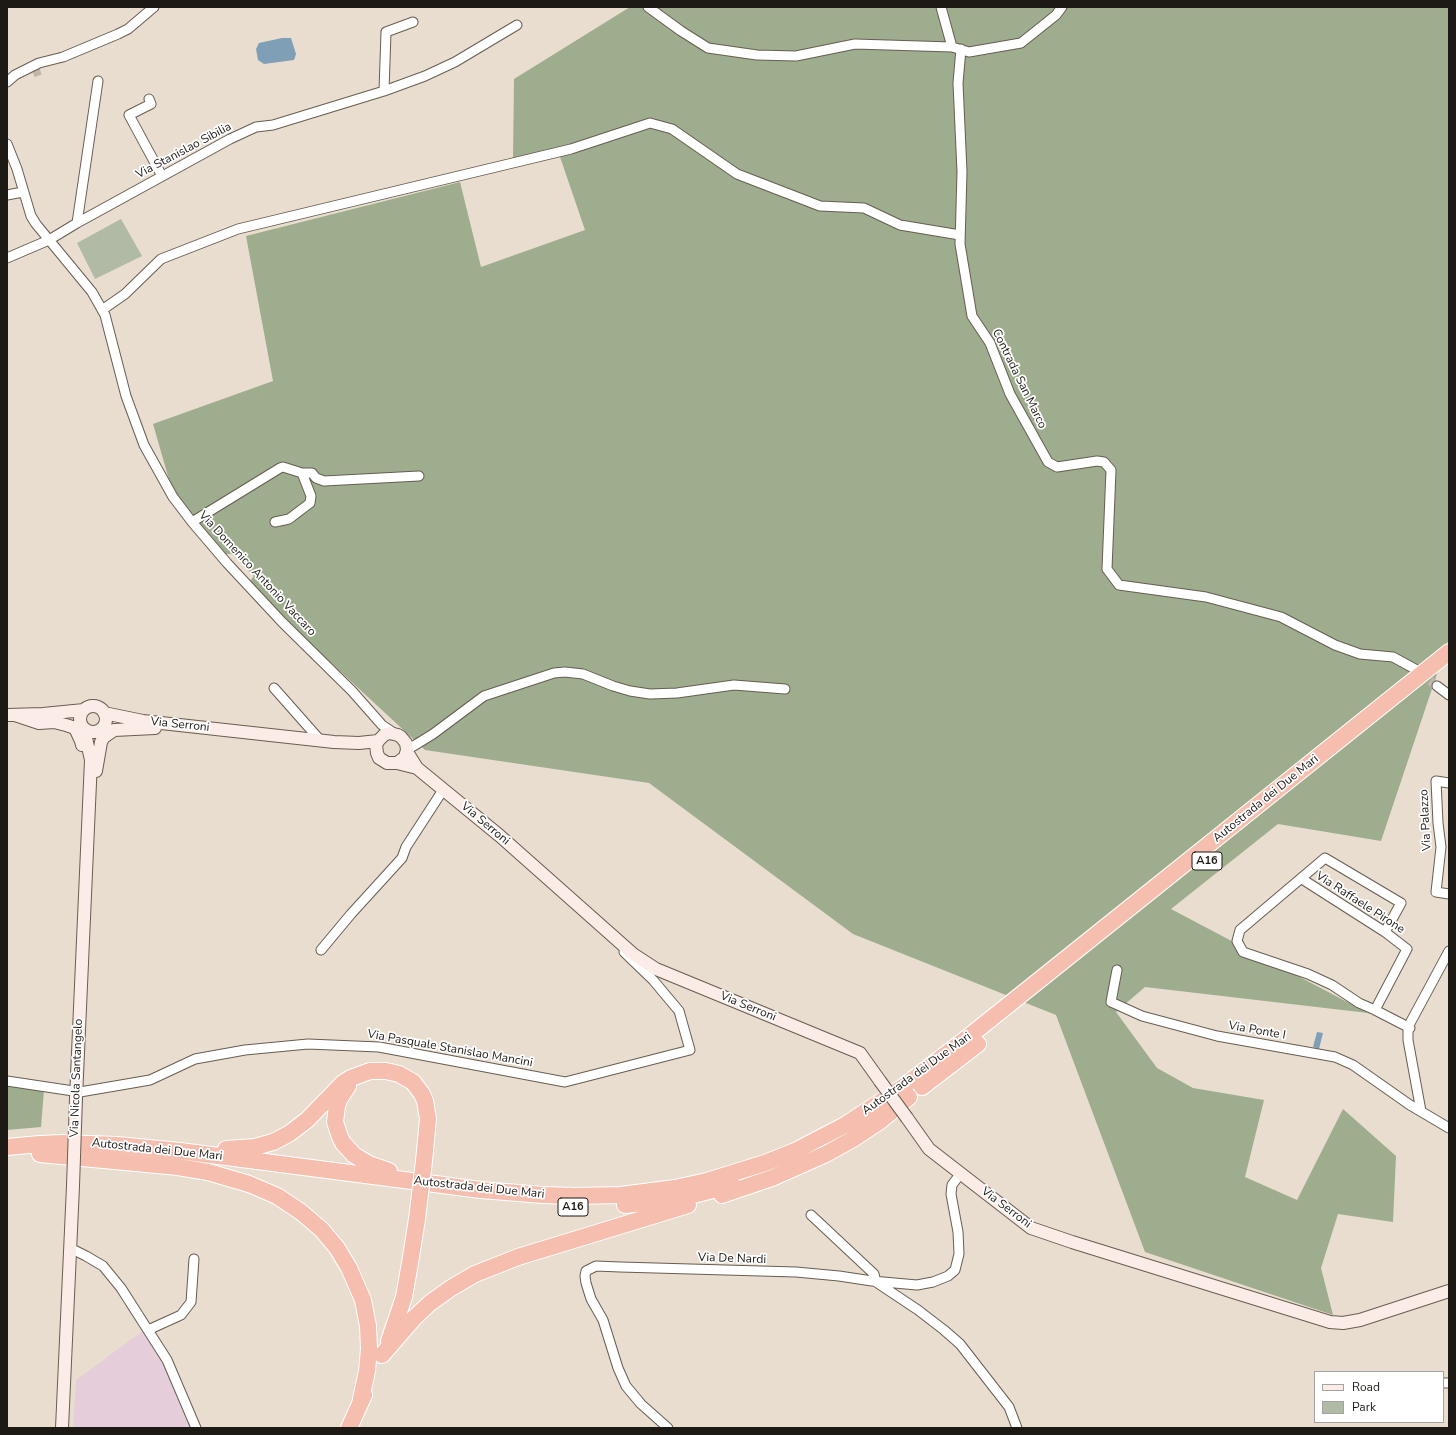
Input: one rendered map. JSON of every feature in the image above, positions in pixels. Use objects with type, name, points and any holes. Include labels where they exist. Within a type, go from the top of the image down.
[{"type":"highway","name":"Autostrada dei Due Mari","points":[[7,1158],[40,1154],[86,1154],[170,1161],[478,1201],[568,1207],[622,1206],[678,1199],[710,1192],[770,1173],[799,1161],[851,1134],[908,1097],[948,1067],[1070,964],[1336,749],[1449,652]]},
{"type":"highway","name":"Autostrada dei Due Mari","points":[[1336,749],[1449,666]]},
{"type":"highway","name":"Autostrada dei Due Mari","points":[[7,1147],[62,1143],[117,1145],[180,1151],[488,1191],[543,1195],[598,1196],[675,1188],[707,1181],[765,1163],[819,1139],[852,1121],[903,1087],[1070,964]]},
{"type":"highway","points":[[7,1143],[40,1138],[86,1137],[214,1149],[233,1150],[255,1147],[273,1142],[290,1133],[307,1120],[343,1083],[361,1074],[377,1071],[392,1072],[406,1077],[418,1088],[425,1101],[428,1113],[427,1137],[410,1264],[404,1297],[395,1326],[349,1428]]},
{"type":"highway","points":[[361,1074],[347,1087],[339,1100],[335,1114],[335,1122],[337,1131],[346,1146],[354,1155],[369,1164],[387,1171],[417,1176],[598,1196]]},
{"type":"highway","points":[[382,1355],[414,1318],[430,1303],[450,1288],[475,1274],[518,1257],[743,1188],[802,1166],[853,1140],[880,1121],[908,1097]]},
{"type":"highway","points":[[40,1154],[178,1167],[208,1172],[249,1184],[276,1196],[301,1212],[322,1230],[338,1248],[349,1268],[363,1300],[368,1326],[369,1349],[367,1371],[360,1404]]},
{"type":"main road","points":[[11,715],[44,714],[84,710],[90,706],[94,706],[104,712],[143,721]]},
{"type":"main road","name":"Via Nicola Santangelo","points":[[62,1428],[91,760],[80,716],[84,710]]},
{"type":"main road","points":[[91,760],[97,739],[106,721],[104,712]]},
{"type":"main road","points":[[44,714],[67,718],[91,732],[95,732],[115,723],[143,721]]},
{"type":"main road","points":[[11,715],[39,723],[54,722],[75,728],[81,741],[84,773],[90,785]]},
{"type":"main road","name":"Via Serroni","points":[[143,721],[359,744],[378,744],[383,761],[417,768],[500,836],[603,928],[633,958],[656,969],[860,1053],[929,1149],[1031,1228],[1330,1322],[1343,1323],[1360,1320],[1449,1291]]},
{"type":"main road","points":[[90,785],[94,778],[98,764],[101,742],[104,737],[114,730],[154,728],[172,724]]},
{"type":"main road","points":[[378,744],[389,733],[394,733]]},
{"type":"main road","name":"Via Serroni","points":[[394,733],[398,735],[408,746],[417,768]]},
{"type":"main road","points":[[397,763],[405,757],[408,746]]},
{"type":"street","points":[[7,83],[37,71],[62,57],[128,29],[154,7]]},
{"type":"street","points":[[648,7],[708,48],[757,56],[796,56],[855,44],[952,47],[970,52],[1022,43],[1056,15],[1062,7]]},
{"type":"street","points":[[941,7],[952,47]]},
{"type":"street","points":[[384,91],[386,32],[413,22]]},
{"type":"street","name":"Via Stanislao Sibilia","points":[[7,258],[49,240],[77,222],[230,139],[256,128],[273,125],[384,91],[426,76],[455,62],[517,25]]},
{"type":"street","name":"Contrada San Marco","points":[[961,49],[958,84],[962,172],[960,244],[972,316],[990,343],[1010,394],[1048,462],[1057,467],[1096,461],[1104,462],[1111,470],[1108,569],[1119,585],[1206,597],[1281,617],[1335,645],[1360,654],[1393,656],[1415,669]]},
{"type":"street","points":[[7,83],[15,75],[39,63],[62,57]]},
{"type":"street","points":[[77,222],[98,81]]},
{"type":"street","points":[[149,99],[151,104],[129,115],[162,176]]},
{"type":"street","points":[[102,310],[125,294],[161,259],[238,229],[571,148],[650,123],[672,129],[737,174],[820,206],[864,208],[900,225],[960,235]]},
{"type":"street","name":"Via Domenico Antonio Vaccaro","points":[[7,144],[36,224],[92,292],[105,315],[126,396],[144,446],[173,497],[192,522],[232,568],[282,622],[352,691],[382,725],[394,733]]},
{"type":"street","points":[[7,195],[24,192]]},
{"type":"street","points":[[192,522],[280,468],[287,467],[302,473],[312,473],[316,478],[324,481],[419,476]]},
{"type":"street","points":[[275,522],[290,518],[310,503],[311,496],[302,473]]},
{"type":"street","points":[[408,746],[433,734],[484,696],[554,673],[565,672],[584,674],[613,686],[630,691],[650,694],[677,693],[734,685],[785,689]]},
{"type":"street","points":[[1437,686],[1449,695]]},
{"type":"street","points":[[274,688],[320,740]]},
{"type":"street","points":[[378,744],[382,725]]},
{"type":"street","name":"Via Palazzo","points":[[1449,783],[1436,781],[1441,847],[1436,892],[1449,894]]},
{"type":"street","points":[[321,950],[351,914],[402,858],[406,847],[443,790]]},
{"type":"street","points":[[1385,932],[1401,903],[1326,858],[1240,930],[1237,941],[1243,952],[1308,974],[1332,985],[1359,1003],[1409,1028]]},
{"type":"street","name":"Via Raffaele Pirone","points":[[1302,879],[1385,932],[1407,949],[1375,1010]]},
{"type":"street","points":[[1420,1111],[1408,1040],[1409,1028],[1449,951]]},
{"type":"street","name":"Via Pasquale Stanislao Mancini","points":[[76,1095],[150,1080],[196,1059],[245,1050],[308,1044],[380,1047],[565,1082],[690,1050],[679,1011],[633,958]]},
{"type":"street","name":"Via Ponte I","points":[[1117,970],[1111,1002],[1142,1016],[1217,1036],[1335,1057],[1353,1065],[1420,1111],[1449,1128]]},
{"type":"street","points":[[7,1081],[76,1095]]},
{"type":"street","name":"Via De Nardi","points":[[668,1428],[642,1404],[626,1386],[618,1368],[602,1320],[591,1298],[586,1283],[586,1271],[596,1266],[796,1272],[839,1276],[876,1282],[923,1284],[934,1282],[948,1276],[955,1270],[959,1254],[958,1232],[951,1194],[952,1185],[960,1173]]},
{"type":"street","points":[[811,1215],[874,1274],[876,1282],[923,1314],[960,1344],[1009,1407],[1017,1428]]},
{"type":"street","points":[[70,1248],[103,1266],[121,1288],[167,1360],[196,1428]]},
{"type":"street","points":[[148,1330],[181,1314],[191,1302],[194,1259]]},
{"type":"shaded area","points":[[147,1328],[196,1428],[73,1428],[76,1380]]},
{"type":"green space","points":[[630,7],[1449,7],[1449,638],[1381,841],[1278,824],[1171,909],[1368,1013],[1145,987],[1116,1012],[1157,1068],[1193,1088],[1264,1100],[1245,1177],[1297,1200],[1343,1109],[1396,1156],[1393,1222],[1338,1214],[1321,1268],[1333,1315],[1145,1252],[1056,1015],[853,934],[649,783],[425,750],[300,634],[250,581],[254,576],[232,554],[222,554],[172,490],[153,424],[273,381],[246,236],[460,182],[481,267],[585,230],[559,154],[513,160],[514,79]]},
{"type":"green space","points":[[121,219],[142,256],[95,279],[77,243]]},
{"type":"green space","points":[[7,1083],[44,1090],[41,1127],[7,1130]]},
{"type":"water","points":[[282,38],[291,38],[296,54],[294,60],[264,64],[258,60],[256,49],[259,43]]},
{"type":"water","points":[[1317,1032],[1323,1033],[1319,1049],[1313,1047]]},
{"type":"tunnel","points":[[33,73],[40,70]]},
{"type":"tunnel","points":[[1419,673],[1437,686]]}]
